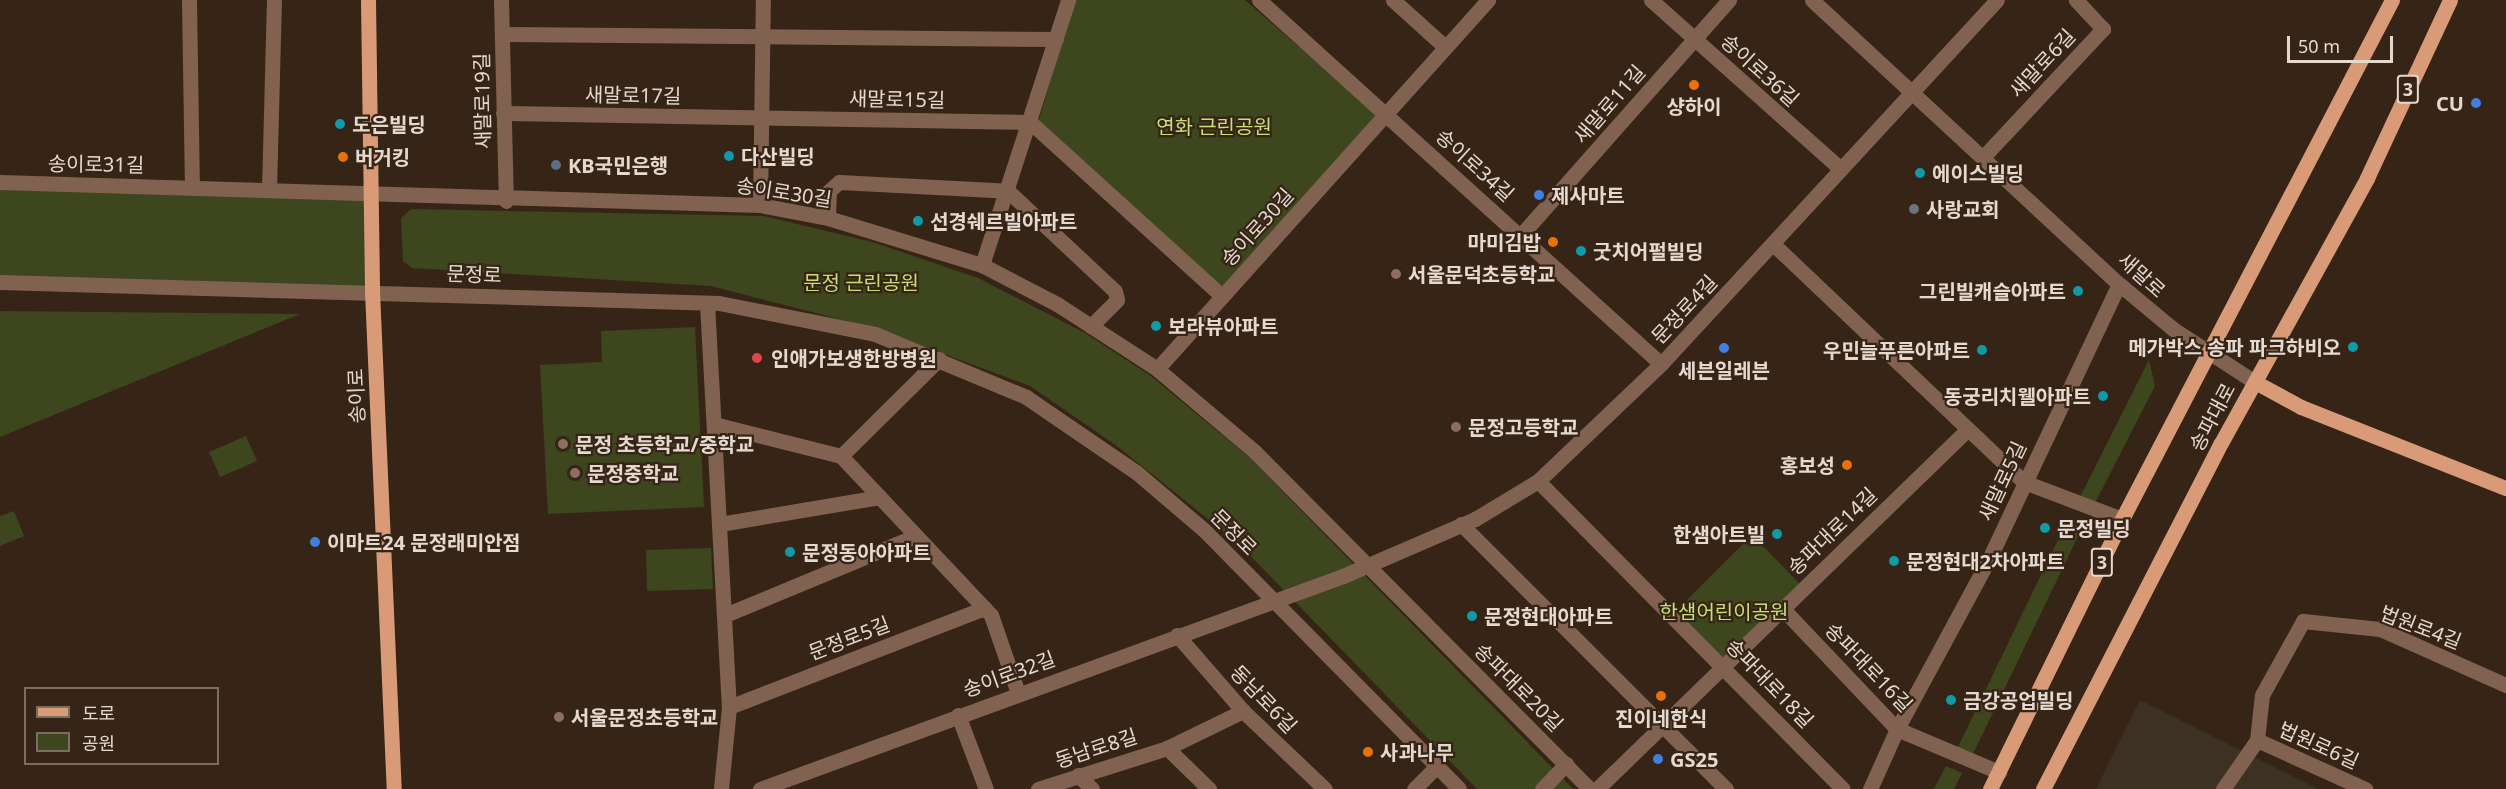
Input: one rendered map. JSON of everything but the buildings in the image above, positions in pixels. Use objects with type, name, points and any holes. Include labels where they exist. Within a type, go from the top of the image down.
[{"type":"main road","name":"송이로","points":[[368,0],[372,291],[394,789]]},
{"type":"main road","name":"송파대로","points":[[1990,789],[2122,519],[2212,355],[2392,0]]},
{"type":"main road","name":"송파대로","points":[[2043,789],[2255,382],[2367,178],[2450,0]]},
{"type":"main road","name":"새말로","points":[[2255,382],[2301,407],[2506,488]]},
{"type":"street","points":[[189,0],[192,187]]},
{"type":"street","points":[[269,190],[274,0]]},
{"type":"street","name":"새말로19길","points":[[501,0],[506,201]]},
{"type":"street","points":[[760,205],[763,0]]},
{"type":"street","points":[[982,265],[1008,191],[1068,0]]},
{"type":"street","name":"송이로34길","points":[[1259,0],[1388,113],[1661,364]]},
{"type":"street","points":[[1393,0],[1445,47]]},
{"type":"street","points":[[1388,113],[1488,0]]},
{"type":"street","name":"송이로36길","points":[[1652,0],[1841,169]]},
{"type":"street","name":"새말로11길","points":[[1521,235],[1729,0]]},
{"type":"street","name":"새말로","points":[[1812,0],[1911,93],[1985,155],[2119,284],[2212,355],[2255,382]]},
{"type":"street","name":"문정로4길","points":[[1273,600],[1367,565],[1461,524],[1538,481],[1661,364],[1997,0]]},
{"type":"street","name":"새말로6길","points":[[1985,155],[2103,29],[2076,0]]},
{"type":"street","points":[[502,34],[1056,39]]},
{"type":"street","name":"새말로17길","points":[[503,113],[763,118]]},
{"type":"street","name":"송이로30길","points":[[1157,369],[1388,113]]},
{"type":"street","name":"새말로15길","points":[[763,118],[1030,122]]},
{"type":"street","points":[[1030,122],[1222,296]]},
{"type":"street","name":"송이로31길","points":[[0,182],[370,194]]},
{"type":"street","points":[[828,218],[829,191],[839,182],[1008,191],[1115,291],[1117,300],[1091,326]]},
{"type":"street","name":"송이로30길","points":[[370,194],[506,201],[760,205],[828,218],[982,265],[1091,326],[1157,369],[1254,451],[1367,565]]},
{"type":"street","points":[[1773,244],[2024,482],[2122,519]]},
{"type":"street","name":"문정로","points":[[0,282],[372,291],[707,303],[820,321],[939,359],[1018,393],[1100,444],[1204,530],[1459,789]]},
{"type":"street","name":"새말로5길","points":[[1870,789],[1896,729],[1988,561],[2119,284]]},
{"type":"street","points":[[707,303],[726,615],[729,707],[721,789]]},
{"type":"street","points":[[841,456],[939,359]]},
{"type":"street","points":[[714,424],[841,456],[984,608],[1018,693]]},
{"type":"street","name":"송파대로14길","points":[[1597,789],[1664,727],[1782,608],[1967,430]]},
{"type":"street","name":"송파대로18길","points":[[1538,481],[1724,666],[1843,789]]},
{"type":"street","points":[[720,524],[880,497]]},
{"type":"street","points":[[1461,524],[1725,789]]},
{"type":"street","points":[[726,615],[916,536]]},
{"type":"street","name":"송파대로20길","points":[[1367,565],[1590,789]]},
{"type":"street","name":"송이로32길","points":[[760,789],[1273,600]]},
{"type":"street","name":"문정로5길","points":[[729,707],[984,608]]},
{"type":"street","name":"송파대로16길","points":[[1782,608],[1896,729],[1999,771]]},
{"type":"street","name":"법원로4길","points":[[2257,740],[2262,695],[2303,621],[2380,629],[2506,685]]},
{"type":"street","name":"동남로6길","points":[[1177,635],[1243,711],[1324,789]]},
{"type":"street","name":"동남로8길","points":[[1038,789],[1167,748],[1243,711]]},
{"type":"street","points":[[958,715],[986,789]]},
{"type":"street","points":[[2223,789],[2257,740]]},
{"type":"street","name":"법원로6길","points":[[2257,740],[2365,789]]},
{"type":"street","points":[[1167,748],[1209,789]]},
{"type":"street","points":[[1542,789],[1566,764]]},
{"type":"street","points":[[1414,789],[1437,766]]},
{"type":"street","points":[[1078,775],[1092,789]]},
{"type":"shaded area","points":[[2140,700],[2318,789],[2096,789]]},
{"type":"green space","name":"연화 근린공원","points":[[1075,0],[1245,0],[1380,118],[1221,290],[1038,122]]},
{"type":"green space","points":[[0,182],[370,194],[372,291],[0,282]]},
{"type":"green space","name":"문정 근린공원","points":[[411,209],[764,216],[872,242],[978,278],[1085,333],[1151,376],[1251,459],[1573,789],[1477,789],[1238,543],[1117,446],[1030,386],[874,328],[711,286],[412,268],[403,261],[401,218]]},
{"type":"green space","points":[[0,311],[300,314],[0,437]]},
{"type":"green space","points":[[695,327],[704,507],[548,514],[540,365],[602,362],[601,331]]},
{"type":"green space","points":[[2149,360],[2155,386],[2094,505],[2079,499]]},
{"type":"green space","points":[[246,436],[257,461],[220,477],[209,452]]},
{"type":"green space","points":[[14,511],[24,536],[0,546],[0,516]]},
{"type":"green space","points":[[2068,519],[2083,526],[1972,756],[1957,749]]},
{"type":"green space","name":"한샘어린이공원","points":[[1752,535],[1800,584],[1724,659],[1676,611]]},
{"type":"green space","points":[[711,548],[713,589],[647,591],[646,550]]},
{"type":"green space","points":[[1946,766],[1962,773],[1954,789],[1934,789]]},
{"type":"place","name":"샹하이","points":[[1694,85]]},
{"type":"place","name":"CU","points":[[2476,103]]},
{"type":"place","name":"도은빌딩","points":[[340,124]]},
{"type":"place","name":"다산빌딩","points":[[729,156]]},
{"type":"place","name":"버거킹","points":[[343,157]]},
{"type":"place","name":"KB국민은행","points":[[556,165]]},
{"type":"place","name":"에이스빌딩","points":[[1920,173]]},
{"type":"place","name":"제사마트","points":[[1539,195]]},
{"type":"place","name":"사랑교회","points":[[1914,209]]},
{"type":"place","name":"선경쉐르빌아파트","points":[[918,221]]},
{"type":"place","name":"마미김밥","points":[[1553,242]]},
{"type":"place","name":"굿치어펄빌딩","points":[[1581,251]]},
{"type":"place","name":"서울문덕초등학교","points":[[1396,274]]},
{"type":"place","name":"그린빌캐슬아파트","points":[[2078,291]]},
{"type":"place","name":"보라뷰아파트","points":[[1156,326]]},
{"type":"place","name":"메가박스 송파 파크하비오","points":[[2353,347]]},
{"type":"place","name":"세븐일레븐","points":[[1724,348]]},
{"type":"place","name":"우민늘푸른아파트","points":[[1982,350]]},
{"type":"place","name":"인애가보생한방병원","points":[[757,358]]},
{"type":"place","name":"동궁리치웰아파트","points":[[2103,396]]},
{"type":"place","name":"문정고등학교","points":[[1456,427]]},
{"type":"place","name":"문정 초등학교/중학교","points":[[563,444]]},
{"type":"place","name":"홍보성","points":[[1847,465]]},
{"type":"place","name":"문정중학교","points":[[575,473]]},
{"type":"place","name":"문정빌딩","points":[[2045,528]]},
{"type":"place","name":"한샘아트빌","points":[[1777,534]]},
{"type":"place","name":"이마트24 문정래미안점","points":[[315,542]]},
{"type":"place","name":"문정동아아파트","points":[[790,552]]},
{"type":"place","name":"문정현대2차아파트","points":[[1894,561]]},
{"type":"place","name":"문정현대아파트","points":[[1472,616]]},
{"type":"place","name":"진이네한식","points":[[1661,696]]},
{"type":"place","name":"금강공업빌딩","points":[[1951,700]]},
{"type":"place","name":"서울문정초등학교","points":[[559,717]]},
{"type":"place","name":"사과나무","points":[[1368,752]]},
{"type":"place","name":"GS25","points":[[1658,759]]}]
